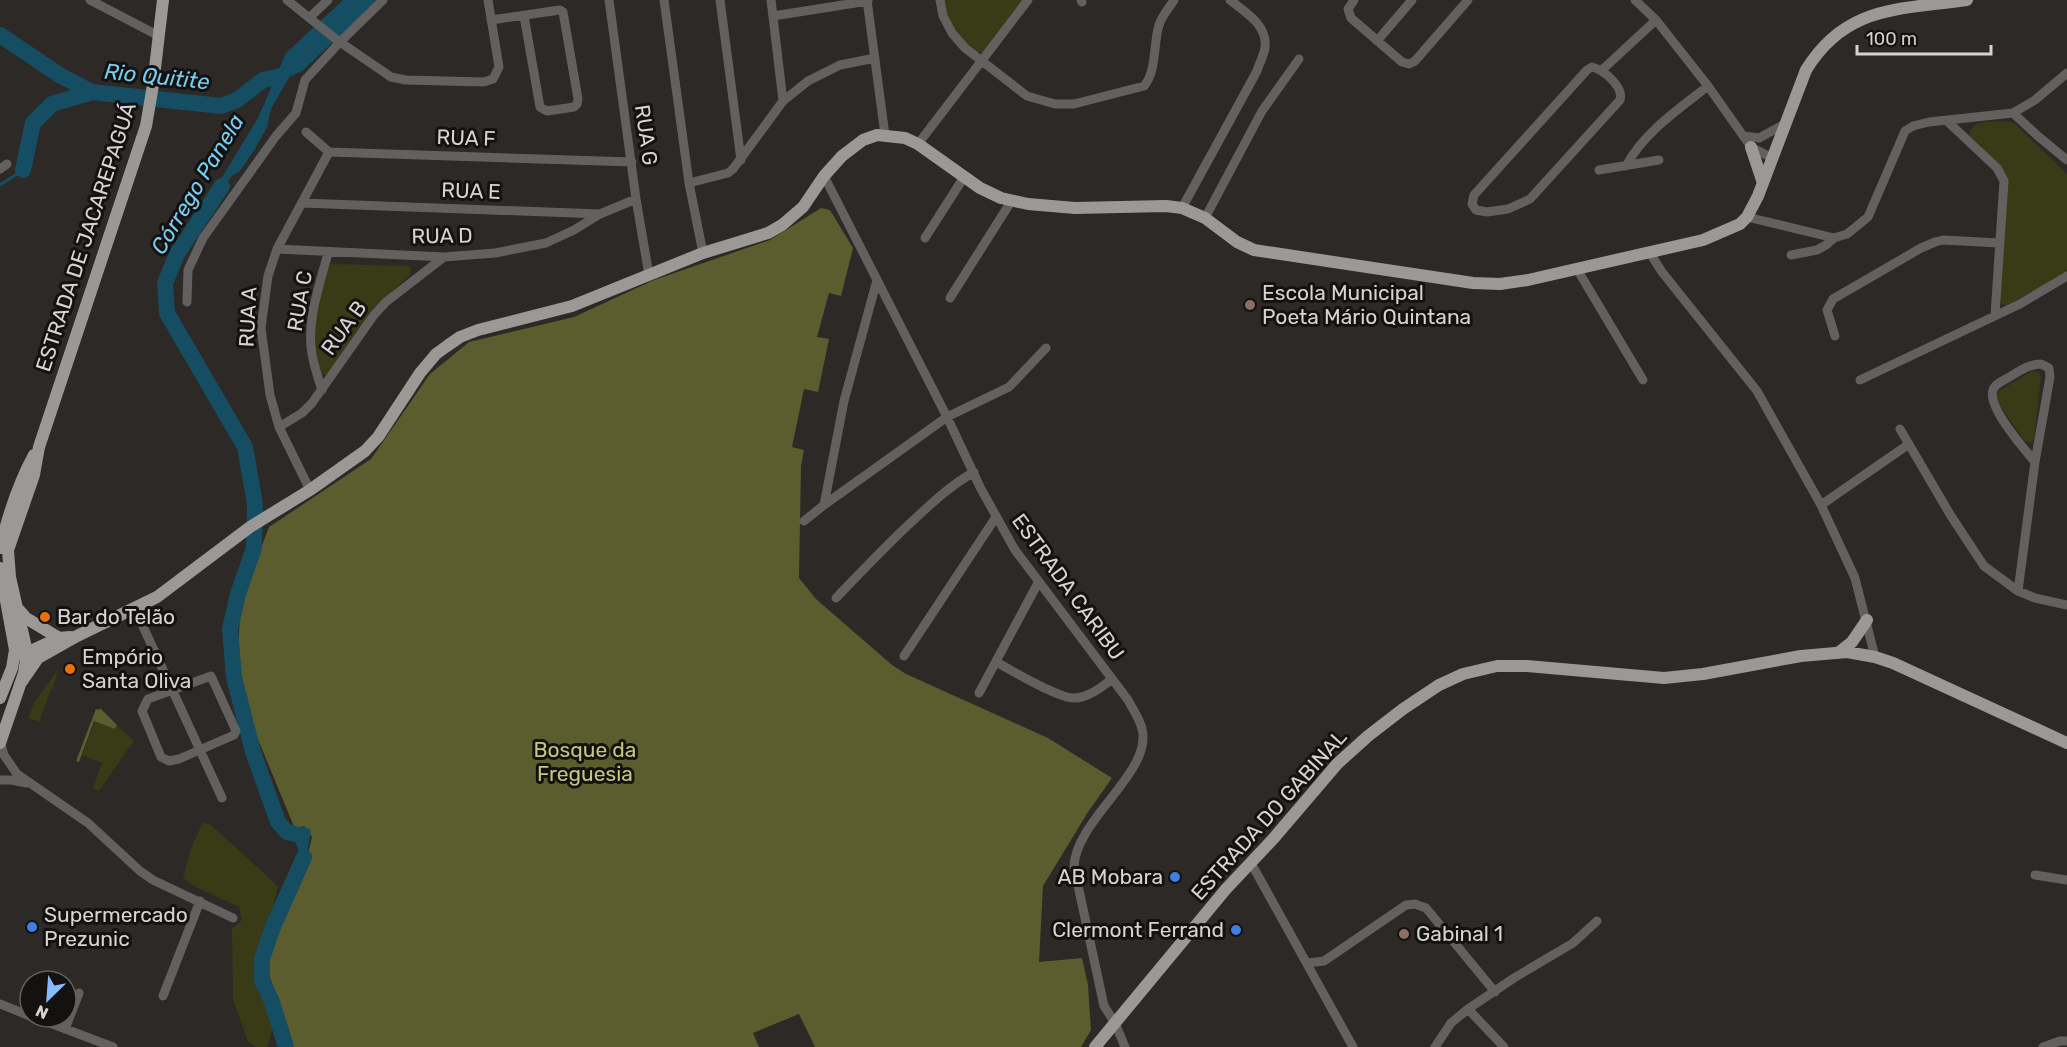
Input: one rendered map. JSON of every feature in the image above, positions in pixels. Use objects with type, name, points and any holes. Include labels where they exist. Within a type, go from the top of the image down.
[{"type":"main road","name":"ESTRADA DE JACAREPAGUÁ","points":[[2,553],[34,475],[39,447],[139,148],[149,110],[163,0]]},
{"type":"main road","points":[[20,684],[38,658],[157,597],[249,527],[310,490],[365,451],[378,437],[426,364],[460,337],[478,330],[572,306],[703,253],[751,240],[782,225],[803,207],[824,176],[842,156],[863,140],[878,135],[905,138],[918,144],[980,188],[1001,198],[1028,204],[1075,208],[1166,206],[1182,208],[1205,218],[1237,242],[1254,250],[1449,280],[1500,284],[1528,280],[1703,240],[1740,224],[1747,217],[1758,196],[1806,70],[1817,52],[1845,28],[1884,11],[1967,0]]},
{"type":"main road","points":[[1751,147],[1763,183]]},
{"type":"main road","name":"ESTRADA DE JACAREPAGUÁ","points":[[0,698],[15,654],[14,638],[5,600],[3,527],[25,472],[39,447]]},
{"type":"main road","name":"ESTRADA DE JACAREPAGUÁ","points":[[0,742],[20,684],[27,652],[18,610],[4,568]]},
{"type":"main road","points":[[0,586],[5,600]]},
{"type":"main road","points":[[18,610],[26,618],[59,638]]},
{"type":"main road","points":[[1838,653],[1852,642],[1867,620]]},
{"type":"main road","points":[[12,668],[18,658],[27,652],[59,638],[77,636]]},
{"type":"main road","name":"ESTRADA DO GABINAL","points":[[1095,1047],[1226,889],[1337,764],[1368,736],[1439,685],[1463,674],[1497,666],[1527,666],[1664,678],[1704,674],[1801,656],[1847,652],[1893,663],[2067,743]]},
{"type":"street","points":[[90,0],[159,36]]},
{"type":"street","points":[[287,0],[338,41],[386,74],[398,79],[484,82],[493,79],[499,67],[488,0]]},
{"type":"street","points":[[313,20],[328,0]]},
{"type":"street","points":[[187,302],[188,270],[203,238],[296,113],[305,80],[338,41],[383,0]]},
{"type":"street","name":"RUA G","points":[[609,0],[636,199],[649,275]]},
{"type":"street","points":[[664,0],[689,183],[703,253]]},
{"type":"street","points":[[720,0],[741,160]]},
{"type":"street","points":[[771,0],[783,101]]},
{"type":"street","points":[[773,16],[868,0],[885,135]]},
{"type":"street","points":[[940,0],[952,33],[965,48],[1027,96],[1055,104],[1074,104],[1144,86],[1151,72],[1160,25],[1174,0]]},
{"type":"street","points":[[918,144],[1028,0]]},
{"type":"street","points":[[1182,208],[1257,71],[1265,48],[1264,35],[1260,26],[1230,0]]},
{"type":"street","points":[[1354,0],[1348,9],[1351,18],[1402,62],[1409,64],[1415,61],[1468,0]]},
{"type":"street","points":[[1377,41],[1412,0]]},
{"type":"street","points":[[1635,0],[1656,20],[1708,86],[1751,147],[1772,158]]},
{"type":"street","points":[[491,20],[560,10],[563,12],[578,99],[574,107],[546,111],[540,107],[524,16]]},
{"type":"street","points":[[1602,70],[1656,20]]},
{"type":"street","points":[[689,183],[728,173],[741,160],[783,101],[823,72],[840,64],[875,58]]},
{"type":"street","points":[[1205,218],[1269,99],[1299,59]]},
{"type":"street","points":[[1592,67],[1602,70],[1620,90],[1622,95],[1620,100],[1530,199],[1508,209],[1487,212],[1476,210],[1472,200],[1489,177],[1587,70],[1592,67]]},
{"type":"street","points":[[1791,255],[1817,249],[1834,238],[1847,234],[1868,217],[1905,131],[1913,126],[2013,113],[2035,100],[2067,74]]},
{"type":"street","points":[[1626,166],[1630,157],[1665,119],[1708,86]]},
{"type":"street","points":[[2013,113],[2067,160]]},
{"type":"street","points":[[1947,121],[1997,168],[2004,181],[1995,315]]},
{"type":"street","points":[[1744,136],[1759,138],[1785,124]]},
{"type":"street","points":[[306,132],[329,152]]},
{"type":"street","name":"RUA F","points":[[329,152],[632,162]]},
{"type":"street","name":"RUA A","points":[[310,490],[279,427],[270,395],[261,328],[268,276],[277,249],[329,152]]},
{"type":"street","points":[[1599,170],[1659,159]]},
{"type":"street","name":"ESTRADA CARIBU","points":[[824,176],[996,517],[1015,550],[1138,717],[1143,732],[1137,760],[1081,840],[1074,855],[1074,867],[1104,1006],[1115,1023],[1125,1047]]},
{"type":"street","points":[[925,238],[964,177]]},
{"type":"street","name":"RUA E","points":[[302,203],[600,214],[636,199]]},
{"type":"street","points":[[950,298],[1012,200]]},
{"type":"street","name":"RUA D","points":[[277,249],[444,257],[495,253],[539,245],[574,230],[600,214]]},
{"type":"street","points":[[1747,217],[1834,238]]},
{"type":"street","points":[[1835,336],[1827,310],[1833,298],[1921,248],[1943,240],[1999,243]]},
{"type":"street","name":"RUA C","points":[[322,390],[311,352],[311,333],[314,310],[328,253]]},
{"type":"street","points":[[1650,253],[1662,272],[1757,391],[1821,505],[1855,578],[1875,657]]},
{"type":"street","name":"RUA B","points":[[279,427],[302,413],[322,390],[374,315],[386,302],[444,257]]},
{"type":"street","points":[[1577,269],[1643,380]]},
{"type":"street","points":[[1860,380],[2020,304],[2067,276]]},
{"type":"street","points":[[824,505],[844,401],[877,280]]},
{"type":"street","points":[[804,521],[947,417],[1009,387],[1046,348]]},
{"type":"street","points":[[2018,591],[2035,462],[2050,377],[2049,368],[2041,364],[2027,367],[1996,385],[1992,391],[1992,400],[2011,433],[2035,462]]},
{"type":"street","points":[[1900,429],[1951,516],[1984,566],[2018,591],[2035,598],[2067,605]]},
{"type":"street","points":[[1821,505],[1909,444]]},
{"type":"street","points":[[836,598],[871,561],[951,485],[974,472]]},
{"type":"street","points":[[904,656],[996,517]]},
{"type":"street","points":[[979,693],[1038,583]]},
{"type":"street","points":[[135,609],[222,798]]},
{"type":"street","points":[[996,662],[1040,685],[1074,698],[1086,695],[1112,680]]},
{"type":"street","points":[[211,676],[236,731],[231,738],[169,761],[161,757],[142,711],[148,699],[173,689],[211,676]]},
{"type":"street","points":[[0,742],[4,755],[12,768],[31,785],[56,799],[87,823],[145,875],[233,918]]},
{"type":"street","points":[[0,780],[12,780],[31,785]]},
{"type":"street","points":[[1251,863],[1353,1047]]},
{"type":"street","points":[[2035,875],[2067,880]]},
{"type":"street","points":[[164,996],[200,901]]},
{"type":"street","points":[[1308,963],[1324,961],[1406,905],[1415,904],[1426,908],[1495,992]]},
{"type":"street","points":[[1435,1047],[1451,1023],[1468,1009],[1573,943],[1597,921]]},
{"type":"street","points":[[1317,979],[1324,961]]},
{"type":"street","points":[[0,1004],[18,1011]]},
{"type":"street","points":[[1468,1009],[1504,1047]]},
{"type":"street","points":[[65,1029],[113,1047]]},
{"type":"street","points":[[2043,1047],[2067,1041]]},
{"type":"green space","points":[[943,0],[1023,0],[987,49],[976,52],[970,49],[948,20]]},
{"type":"green space","points":[[2008,121],[2015,124],[2067,174],[2067,273],[2006,306],[1999,299],[2006,179],[1999,164],[1969,135],[1974,126],[1979,123]]},
{"type":"green space","name":"Bosque da Freguesia","points":[[821,208],[830,210],[853,248],[841,296],[829,293],[817,337],[829,339],[818,392],[804,389],[792,447],[804,450],[801,466],[799,578],[816,599],[892,665],[906,674],[1048,738],[1112,778],[1088,812],[1043,886],[1039,962],[1082,958],[1088,985],[1091,1030],[1081,1047],[815,1047],[799,1014],[753,1033],[759,1047],[292,1047],[268,971],[269,944],[303,875],[312,837],[304,826],[295,829],[252,725],[237,663],[241,601],[269,527],[371,459],[430,374],[469,342],[574,317],[654,280],[770,240]]},
{"type":"green space","points":[[330,264],[409,266],[411,270],[409,276],[372,310],[326,375],[320,373],[315,329],[321,293]]},
{"type":"green space","points":[[2032,371],[2038,372],[2041,377],[2034,438],[2031,443],[2024,441],[1997,401],[1997,395],[1999,391]]},
{"type":"green space","points":[[58,669],[53,689],[51,689],[39,722],[28,718],[34,703]]},
{"type":"green space","points":[[100,708],[117,725],[115,729],[94,721],[79,762],[76,761],[96,709]]},
{"type":"green space","points":[[95,721],[115,729],[117,725],[134,741],[99,791],[93,788],[102,763],[82,755]]},
{"type":"green space","points":[[203,822],[211,825],[278,886],[267,935],[265,989],[273,1027],[267,1047],[257,1047],[248,1042],[233,999],[232,929],[242,920],[239,907],[194,886],[183,878],[191,848]]},
{"type":"water","points":[[343,0],[378,0],[302,71],[289,77],[271,109],[267,127],[255,149],[239,172],[232,176],[209,204],[215,189],[258,118],[286,53]]},
{"type":"water","points":[[278,822],[288,830],[306,827],[311,831],[303,875],[296,878],[298,848],[293,840],[282,831]]},
{"type":"waterway","name":"Rio Quitite","points":[[0,35],[61,76],[92,92],[221,106],[237,100],[263,80],[281,76]]},
{"type":"waterway","points":[[23,170],[33,123],[52,104],[92,92]]},
{"type":"waterway","points":[[0,185],[23,170]]},
{"type":"waterway","name":"Córrego Panela","points":[[222,186],[177,254],[165,283],[167,313],[245,447],[255,504],[254,548],[238,594],[230,629],[234,677],[253,752],[278,822],[287,832],[295,834]]},
{"type":"waterway","name":"Córrego Panela","points":[[286,1047],[272,1002],[262,980],[262,959],[273,927],[304,857]]},
{"type":"place","name":"Escola Municipal Poeta Mário Quintana","points":[[1250,305]]},
{"type":"place","name":"Bar do Telão","points":[[45,617]]},
{"type":"place","name":"Empório Santa Oliva","points":[[70,669]]},
{"type":"place","name":"AB Mobara","points":[[1175,877]]},
{"type":"place","name":"Supermercado Prezunic","points":[[32,927]]},
{"type":"place","name":"Clermont Ferrand","points":[[1236,930]]},
{"type":"place","name":"Gabinal 1","points":[[1404,934]]}]
